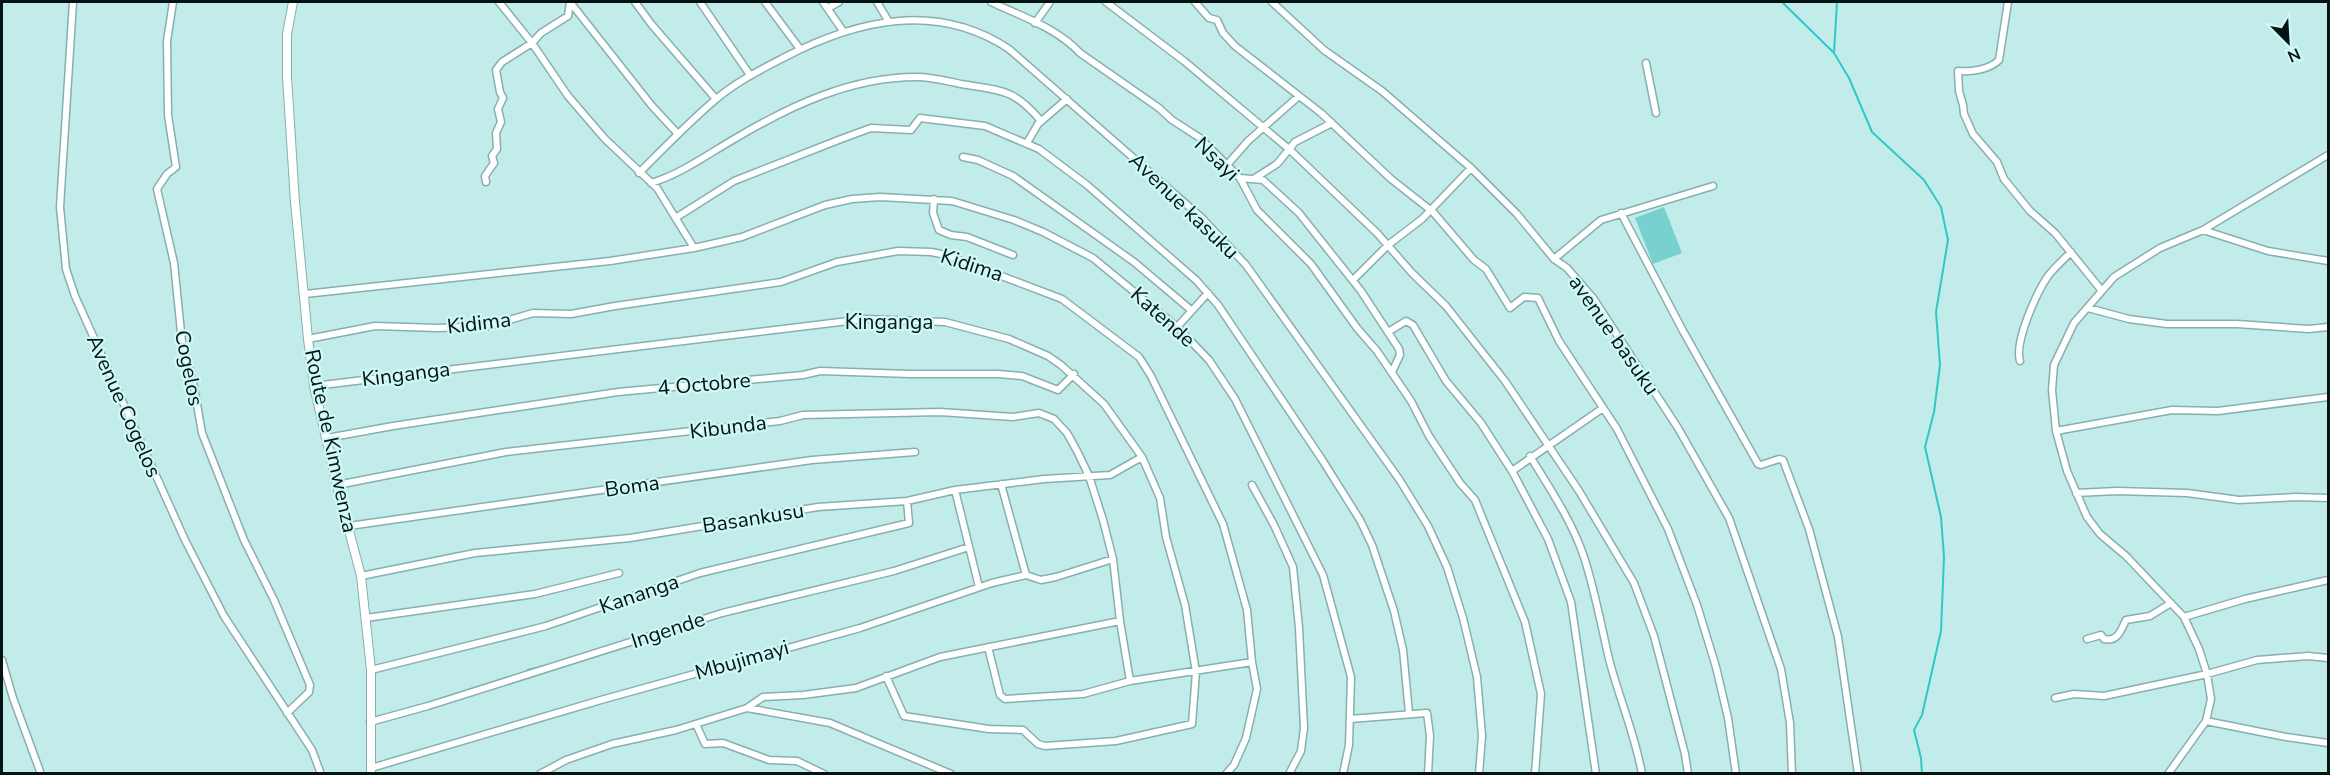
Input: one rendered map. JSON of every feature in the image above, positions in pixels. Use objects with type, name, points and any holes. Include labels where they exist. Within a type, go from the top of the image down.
[{"type":"street","name":"Avenue Cogelos","points":[[72,2],[60,207],[66,269],[75,296],[185,540],[224,616],[312,750],[321,774]]},
{"type":"street","name":"Cogelos","points":[[173,2],[167,41],[168,115],[176,167],[167,174],[157,189],[174,263],[182,342],[194,387],[202,434],[244,540],[274,600],[310,685],[309,693],[287,713]]},
{"type":"street","name":"Route de Kimwenza","points":[[292,2],[286,34],[287,77],[295,202],[308,339],[314,386],[361,576],[371,670],[371,771]]},
{"type":"street","points":[[499,2],[605,139],[657,188],[677,217],[694,248]]},
{"type":"street","points":[[486,182],[485,176],[494,162],[492,156],[497,149],[496,134],[501,122],[498,109],[503,98],[496,70],[502,62],[532,44],[541,33],[568,16],[570,2]]},
{"type":"street","points":[[570,2],[652,106],[678,134]]},
{"type":"street","points":[[635,2],[716,99]]},
{"type":"street","points":[[700,2],[750,75]]},
{"type":"street","points":[[765,2],[800,49]]},
{"type":"street","points":[[823,2],[843,31]]},
{"type":"street","points":[[828,8],[839,2]]},
{"type":"street","points":[[877,2],[889,22]]},
{"type":"street","name":"Nsayi","points":[[991,2],[1035,23],[1072,45],[1159,108],[1172,120],[1200,138],[1240,178],[1257,210],[1311,264],[1392,372],[1460,483],[1475,500],[1526,622],[1541,694],[1536,774]]},
{"type":"street","points":[[1035,23],[1050,2]]},
{"type":"street","points":[[1106,2],[1184,61],[1289,149],[1388,245],[1412,273],[1446,306],[1505,381],[1549,444],[1636,588],[1654,636],[1685,754],[1688,774]]},
{"type":"street","points":[[1195,2],[1204,13],[1216,20],[1223,33],[1235,46],[1332,123],[1391,179],[1439,218],[1474,260],[1486,269],[1510,308],[1524,297],[1538,298],[1558,341],[1617,429],[1668,529],[1697,605],[1716,667],[1728,718],[1736,774]]},
{"type":"street","name":"avenue basuku","points":[[1272,2],[1324,50],[1382,91],[1471,168],[1517,214],[1554,259],[1567,267],[1593,298],[1678,428],[1726,512],[1781,669],[1790,723],[1792,774]]},
{"type":"street","points":[[2008,2],[1999,60],[1991,66],[1958,71],[1964,114],[1973,134],[1997,162],[2004,179],[2030,211],[2055,233],[2102,291]]},
{"type":"street","name":"Avenue kasuku","points":[[639,173],[716,99],[750,75],[800,49],[843,31],[889,22],[940,21],[974,30],[1009,49],[1202,218],[1246,265],[1400,479],[1428,526],[1447,567],[1463,618],[1477,677],[1482,736],[1479,774]]},
{"type":"street","points":[[1646,63],[1656,113]]},
{"type":"street","points":[[651,183],[663,180],[700,160],[769,118],[835,90],[874,80],[918,77],[994,88],[1015,96],[1026,104],[1041,121]]},
{"type":"street","points":[[1227,165],[1248,141],[1299,96]]},
{"type":"street","points":[[1027,143],[1041,121],[1066,99]]},
{"type":"street","points":[[677,217],[734,181],[785,160],[871,129],[911,130],[920,118],[985,126],[1039,149],[1087,185],[1208,293],[1227,318],[1360,520],[1372,545],[1394,611],[1404,650],[1409,713]]},
{"type":"street","points":[[1255,178],[1277,164],[1289,149],[1303,138],[1332,123]]},
{"type":"street","points":[[2168,774],[2206,721],[2211,699],[2207,674],[2199,649],[2184,617],[2126,556],[2100,534],[2087,517],[2067,471],[2056,431],[2052,390],[2054,364],[2074,323],[2114,277],[2160,248],[2203,230],[2328,155]]},
{"type":"street","points":[[963,157],[978,160],[1013,176],[1134,262],[1191,310]]},
{"type":"street","points":[[1353,280],[1388,245],[1418,222],[1471,168]]},
{"type":"street","points":[[1240,178],[1255,178],[1267,182],[1299,213],[1353,280],[1400,352],[1392,372]]},
{"type":"street","points":[[1554,259],[1601,220],[1713,186]]},
{"type":"street","name":"Katende","points":[[305,294],[610,261],[694,248],[742,237],[825,205],[852,199],[880,197],[952,201],[1024,223],[1093,258],[1177,327],[1209,360],[1225,382],[1323,575],[1351,673],[1349,748],[1343,774]]},
{"type":"street","points":[[934,199],[933,213],[939,230],[951,235],[967,237],[1013,255]]},
{"type":"street","points":[[1621,213],[1683,332],[1758,464],[1783,460],[1809,529],[1838,637],[1858,774]]},
{"type":"street","points":[[2203,230],[2228,240],[2268,251],[2328,261]]},
{"type":"street","name":"Kidima","points":[[308,339],[375,326],[438,328],[489,326],[533,314],[571,314],[782,282],[837,262],[898,251],[946,255],[1062,299],[1139,357],[1173,419],[1223,524],[1247,610],[1257,689],[1246,738],[1234,765],[1226,774]]},
{"type":"street","points":[[2020,361],[2019,352],[2023,333],[2038,297],[2053,270],[2071,252]]},
{"type":"street","points":[[1177,327],[1208,293]]},
{"type":"street","points":[[2088,308],[2129,319],[2167,324],[2237,324],[2309,329],[2328,327]]},
{"type":"street","name":"Kinganga","points":[[314,386],[865,319],[945,322],[1009,339],[1048,356],[1074,374],[1104,404],[1142,457],[1160,498],[1166,537],[1185,605],[1196,672],[1192,724],[1116,741],[1045,746],[1038,744],[1023,730],[989,729],[904,717],[886,676]]},
{"type":"street","points":[[1388,332],[1406,321],[1413,325],[1446,381],[1481,423],[1512,471],[1548,539],[1571,602],[1596,774]]},
{"type":"street","name":"4 Octobre","points":[[327,438],[618,392],[803,375],[820,371],[999,374],[1022,376],[1058,390],[1074,374]]},
{"type":"street","points":[[2056,431],[2172,410],[2218,411],[2328,398]]},
{"type":"street","points":[[1512,471],[1530,456],[1603,408]]},
{"type":"street","name":"Kibunda","points":[[337,485],[506,452],[768,422],[803,415],[940,412],[1013,417],[1047,414],[1067,433],[1089,476],[1113,559],[1130,681]]},
{"type":"street","name":"Boma","points":[[349,526],[812,460],[915,452]]},
{"type":"street","points":[[1530,456],[1566,513],[1584,555],[1642,774]]},
{"type":"street","name":"Basankusu","points":[[361,576],[475,553],[630,538],[818,507],[907,501],[955,490],[1001,484],[1110,475],[1142,457]]},
{"type":"street","points":[[1001,484],[1026,575]]},
{"type":"street","points":[[1252,485],[1293,567],[1299,628],[1304,728],[1301,751],[1289,774]]},
{"type":"street","points":[[955,490],[979,587]]},
{"type":"street","points":[[2076,493],[2117,491],[2187,493],[2239,500],[2296,496],[2328,498]]},
{"type":"street","name":"Kananga","points":[[371,670],[527,632],[700,573],[909,523],[907,501]]},
{"type":"street","name":"Ingende","points":[[370,722],[428,706],[722,613],[894,571],[969,548]]},
{"type":"street","name":"Mbujimayi","points":[[371,771],[601,700],[860,627],[979,587],[1026,575],[1041,580],[1056,577],[1113,559]]},
{"type":"street","points":[[366,618],[535,594],[619,573]]},
{"type":"street","points":[[2184,617],[2245,599],[2328,580]]},
{"type":"street","points":[[2086,639],[2101,635],[2110,641],[2117,638],[2126,620],[2150,616],[2171,603]]},
{"type":"street","points":[[540,774],[566,760],[612,744],[696,724],[747,708],[763,697],[842,691],[937,657],[1120,621]]},
{"type":"street","points":[[988,647],[1000,694],[1005,699],[1083,694],[1130,681],[1252,662]]},
{"type":"street","points":[[2055,698],[2074,694],[2104,696],[2207,674],[2257,660],[2308,656],[2328,658]]},
{"type":"street","points":[[2,661],[41,774]]},
{"type":"street","points":[[747,708],[830,723],[951,774]]},
{"type":"street","points":[[1350,720],[1426,712],[1428,714],[1428,774]]},
{"type":"street","points":[[2206,721],[2328,743]]},
{"type":"street","points":[[696,724],[705,744],[723,743],[769,760],[797,761],[824,774]]},
{"type":"shaded area","points":[[1664,207],[1682,253],[1653,264],[1635,218]]},
{"type":"waterway","points":[[1782,2],[1833,52]]},
{"type":"waterway","points":[[1837,2],[1834,53],[1849,78],[1872,132],[1924,180],[1941,207],[1948,240],[1936,312],[1940,365],[1934,412],[1925,447],[1941,517],[1944,557],[1941,631],[1922,715],[1914,730],[1921,758],[1922,774]]},
{"type":"waterway","points":[[528,670],[544,666]]}]
